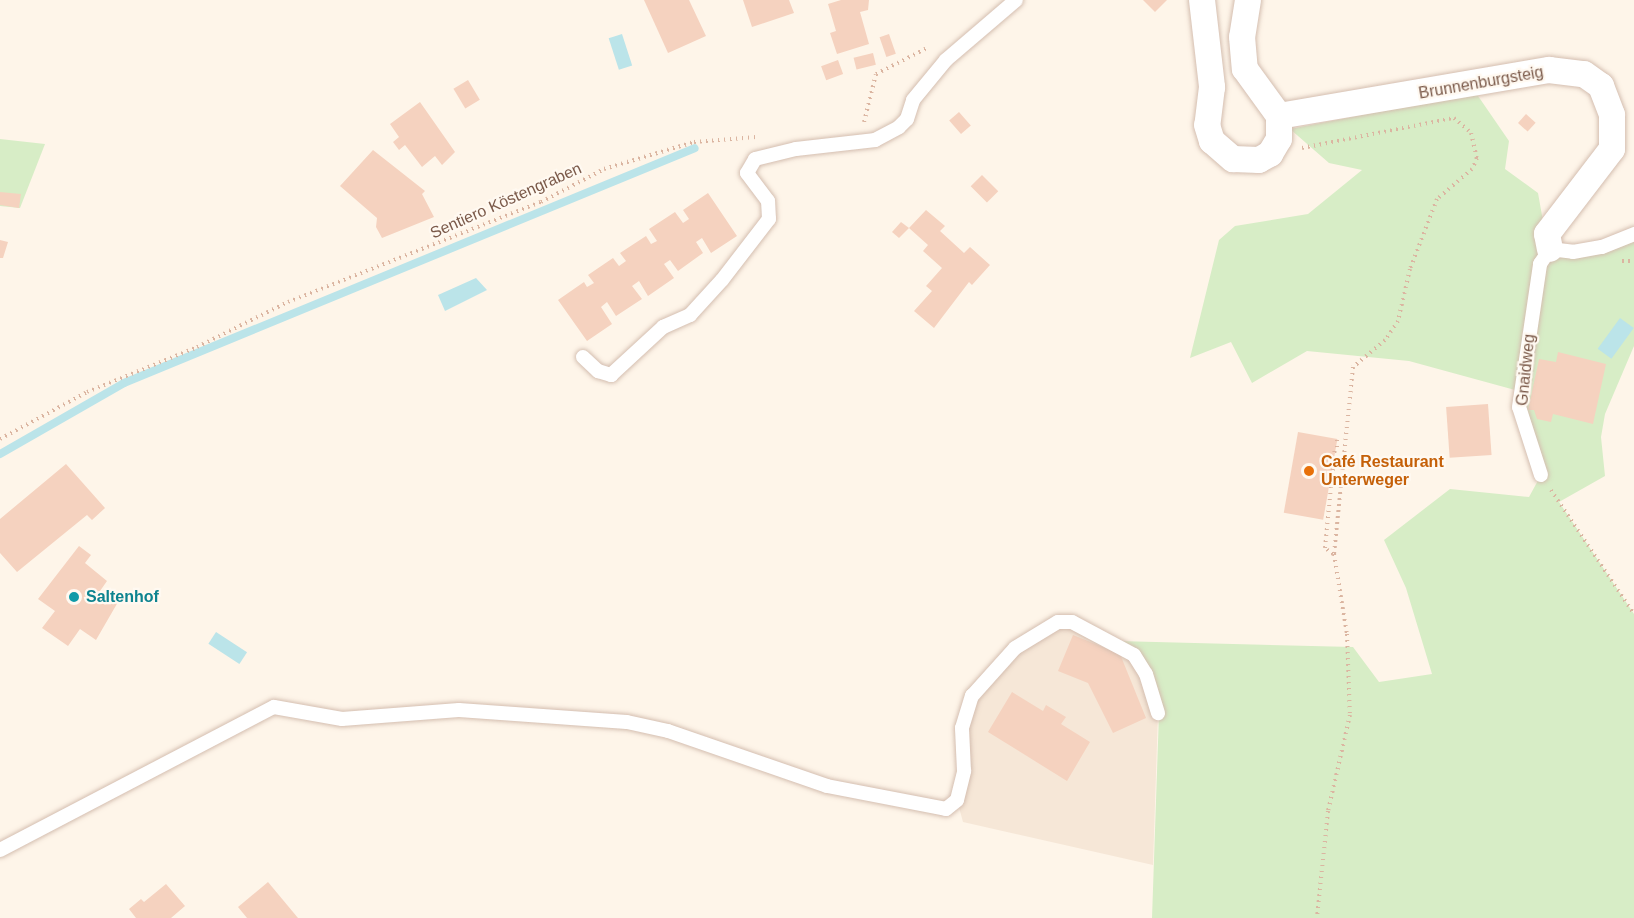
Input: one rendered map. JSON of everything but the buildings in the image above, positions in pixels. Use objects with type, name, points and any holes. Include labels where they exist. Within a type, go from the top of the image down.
[{"type":"street","points":[[1202,0],[1212,87],[1207,125],[1212,141],[1233,159],[1247,162],[1270,154],[1279,128],[1245,69],[1242,37],[1248,0]]},
{"type":"street","name":"Brunnenburgsteig","points":[[1279,128],[1549,70],[1584,74],[1601,86],[1612,115],[1612,149],[1547,234],[1545,257]]},
{"type":"lane","points":[[583,357],[598,371],[611,375],[663,327],[690,315],[722,280],[769,219],[768,201],[747,173],[755,159],[796,149],[875,140],[907,119],[913,100],[946,60],[1016,0]]},
{"type":"lane","points":[[1545,257],[1602,247],[1634,234]]},
{"type":"lane","name":"Gnaidweg","points":[[1541,475],[1519,407],[1545,257]]},
{"type":"lane","points":[[0,850],[274,706],[342,719],[459,710],[627,722],[668,731],[827,786],[946,809],[957,800],[964,771],[962,728],[972,696],[1016,648],[1058,622],[1072,622],[1134,655],[1146,674],[1158,712]]},
{"type":"path","points":[[855,123],[865,122],[876,74],[940,42]]},
{"type":"path","points":[[1279,128],[1305,150],[1454,118],[1464,123],[1476,144],[1472,169],[1437,199],[1410,269],[1398,321],[1385,340],[1353,367],[1334,554],[1347,634],[1350,715],[1330,801],[1317,918]]},
{"type":"path","name":"Sentiero Köstengraben","points":[[0,439],[87,392],[197,347],[288,302],[541,202],[604,169],[694,142],[769,135]]},
{"type":"path","points":[[1334,554],[1325,548],[1337,436]]},
{"type":"path","points":[[1541,475],[1634,614]]},
{"type":"shaded area","points":[[1058,622],[1134,655],[1158,713],[1153,865],[963,822],[957,800],[972,696],[1015,648]]},
{"type":"green space","points":[[1476,93],[1509,141],[1505,169],[1538,193],[1548,249],[1515,390],[1409,361],[1307,351],[1252,383],[1231,342],[1190,358],[1219,240],[1235,226],[1308,214],[1362,170],[1329,163],[1290,129]]},
{"type":"green space","points":[[0,139],[45,144],[20,208],[0,206]]},
{"type":"green space","points":[[1634,234],[1634,346],[1605,414],[1601,437],[1605,476],[1559,502],[1634,614],[1634,918],[1152,918],[1159,713],[1147,673],[1117,641],[1353,647],[1379,682],[1432,674],[1406,588],[1384,540],[1450,489],[1529,497],[1541,475],[1519,407],[1540,264]]},
{"type":"water","points":[[622,34],[632,65],[619,70],[609,38]]},
{"type":"water","points":[[476,278],[487,290],[445,311],[438,295]]},
{"type":"water","points":[[1620,318],[1634,328],[1611,359],[1598,349]]},
{"type":"water","points":[[216,632],[247,652],[239,664],[208,644]]},
{"type":"waterway","points":[[0,454],[124,383],[695,148]]},
{"type":"place","name":"Café Restaurant Unterweger","points":[[1309,471]]},
{"type":"place","name":"Saltenhof","points":[[74,597]]}]
